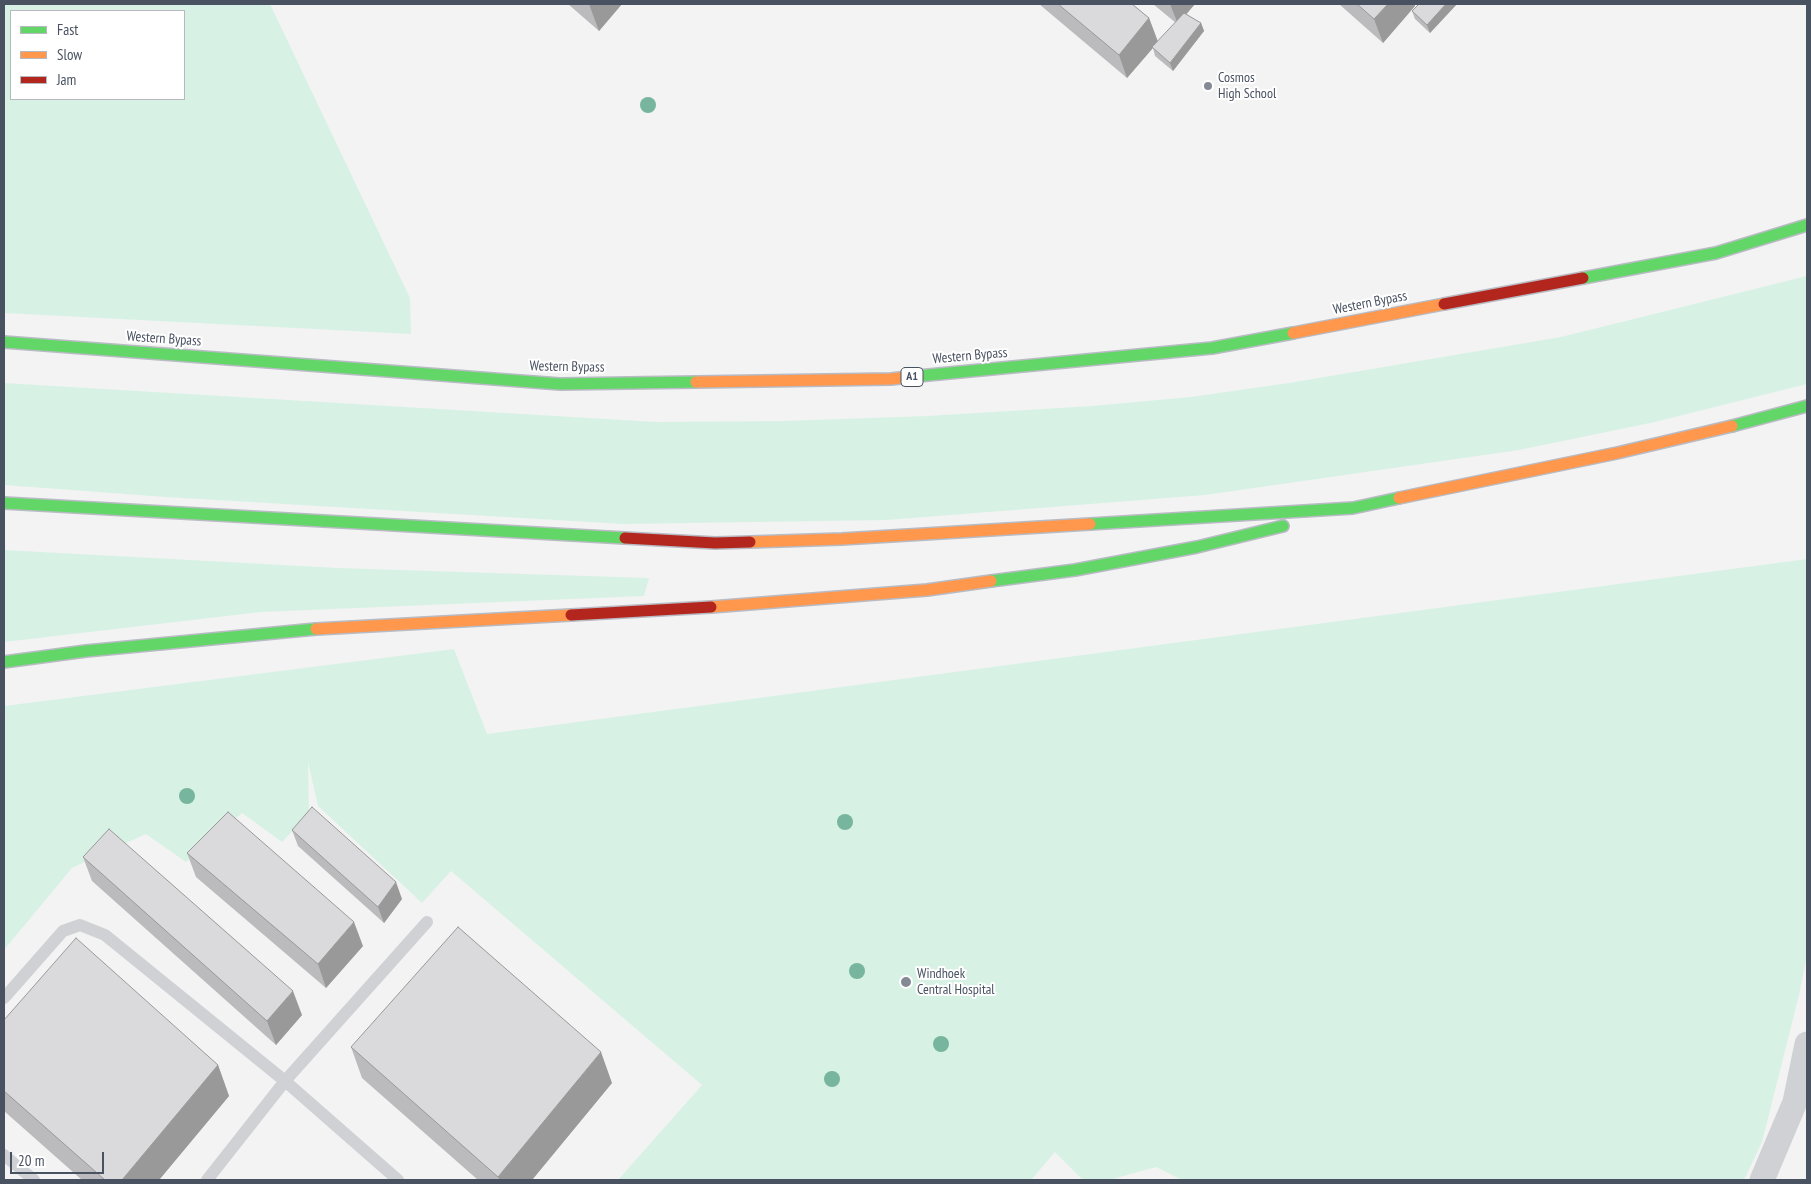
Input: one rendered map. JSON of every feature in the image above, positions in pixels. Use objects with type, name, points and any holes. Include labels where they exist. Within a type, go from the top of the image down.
[{"type":"highway","name":"Western Bypass","points":[[4,342],[560,384],[891,378],[1212,348],[1716,253],[1807,225]]},
{"type":"highway","points":[[4,662],[86,651],[298,630],[743,605],[927,590],[1075,570],[1197,547],[1353,508],[1617,453],[1807,406]]},
{"type":"highway","points":[[4,503],[715,544],[852,539],[1353,508]]},
{"type":"street","points":[[1762,1180],[1795,1102],[1807,1044]]},
{"type":"lane","points":[[206,1180],[285,1081],[427,922]]},
{"type":"lane","points":[[4,998],[62,931],[80,925],[105,935],[285,1081],[398,1180]]},
{"type":"lane","points":[[4,1155],[34,1180]]},
{"type":"green space","points":[[4,4],[270,4],[410,298],[411,334],[4,313]]},
{"type":"green space","points":[[1807,276],[1807,384],[1655,422],[1519,450],[1205,495],[887,520],[623,524],[166,497],[4,485],[4,383],[656,422],[785,421],[927,416],[1092,406],[1191,397],[1289,383],[1561,337]]},
{"type":"green space","points":[[4,550],[338,568],[649,578],[644,596],[261,612],[4,642]]},
{"type":"green space","name":"Windhoek Central Hospital","points":[[1807,559],[1807,955],[1799,995],[1762,1142],[1744,1180],[1182,1180],[1156,1167],[1109,1180],[1083,1180],[1055,1152],[1031,1180],[618,1180],[702,1085],[451,871],[422,903],[318,806],[308,762],[309,814],[282,842],[242,813],[186,862],[146,834],[72,868],[4,950],[4,706],[454,649],[487,734]]},
{"type":"building","points":[[1058,4],[1132,4],[1149,18],[1119,55]]},
{"type":"building","points":[[1357,4],[1388,4],[1374,19]]},
{"type":"building","points":[[1419,4],[1446,4],[1427,25],[1412,11]]},
{"type":"building","points":[[1184,13],[1201,23],[1170,63],[1152,47]]},
{"type":"building","points":[[312,807],[396,882],[378,907],[292,830]]},
{"type":"building","points":[[228,812],[354,922],[318,964],[187,853]]},
{"type":"building","points":[[109,829],[293,991],[267,1021],[83,857]]},
{"type":"building","points":[[458,927],[601,1052],[498,1177],[351,1047]]},
{"type":"building","points":[[76,938],[218,1065],[122,1180],[105,1180],[4,1091],[4,1020]]},
{"type":"traffic: fast","points":[[1583,278],[1716,253],[1807,225]]},
{"type":"traffic: fast","points":[[918,376],[1212,348],[1293,333]]},
{"type":"traffic: fast","points":[[4,342],[560,384],[696,382]]},
{"type":"traffic: fast","points":[[1732,426],[1807,406]]},
{"type":"traffic: fast","points":[[1090,524],[1353,508],[1399,498]]},
{"type":"traffic: fast","points":[[4,503],[625,538]]},
{"type":"traffic: fast","points":[[991,581],[1075,570],[1197,547],[1283,526]]},
{"type":"traffic: fast","points":[[4,662],[86,651],[316,629]]},
{"type":"traffic: slow","points":[[1293,333],[1444,304]]},
{"type":"traffic: slow","points":[[696,382],[891,379],[918,376]]},
{"type":"traffic: slow","points":[[1399,498],[1617,453],[1732,426]]},
{"type":"traffic: slow","points":[[750,542],[842,539],[1090,524]]},
{"type":"traffic: slow","points":[[711,607],[927,590],[991,581]]},
{"type":"traffic: slow","points":[[316,629],[571,615]]},
{"type":"traffic: jam","points":[[1444,304],[1583,278]]},
{"type":"traffic: jam","points":[[625,538],[715,543],[750,542]]},
{"type":"traffic: jam","points":[[571,615],[711,607]]},
{"type":"place","name":"Cosmos High School","points":[[1208,86]]},
{"type":"place","name":"Windhoek Central Hospital","points":[[906,982]]}]
